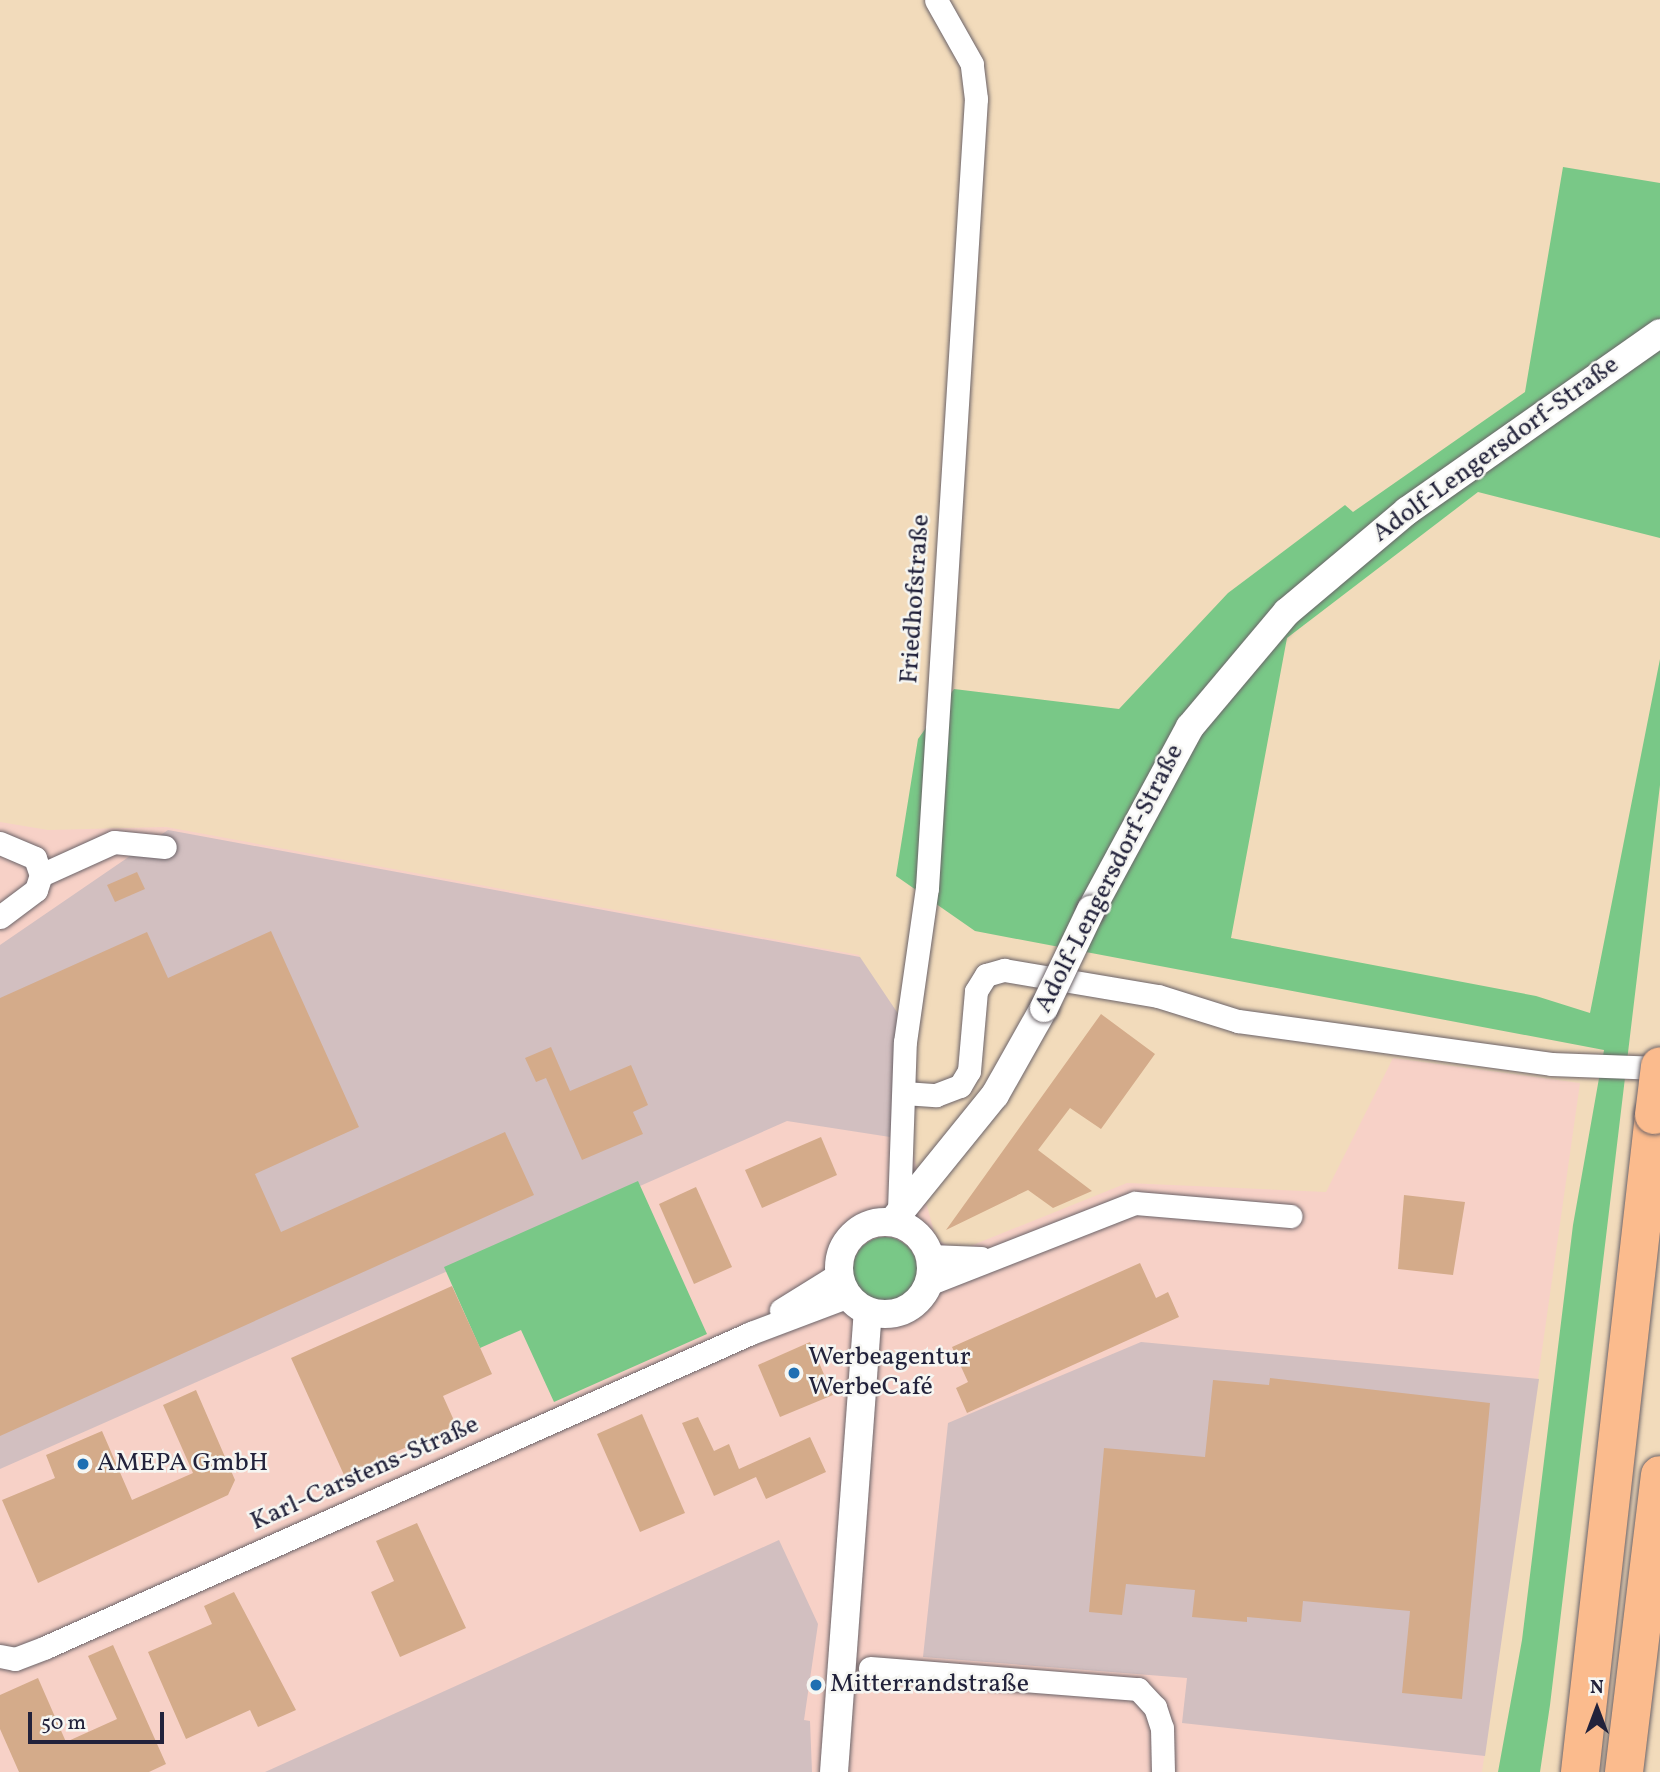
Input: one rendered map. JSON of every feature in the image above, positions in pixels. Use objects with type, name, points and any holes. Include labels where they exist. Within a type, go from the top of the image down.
[{"type":"highway","points":[[1580,1772],[1660,1067]]},
{"type":"highway","points":[[1626,1772],[1660,1475]]},
{"type":"highway","points":[[1561,1772],[1600,1584]]},
{"type":"street","name":"Friedhofstraße","points":[[909,1230],[904,1093],[913,980],[927,888],[976,99],[972,64],[936,0]]},
{"type":"street","name":"Adolf-Lengersdorf-Straße","points":[[909,1230],[1044,1008],[1091,910],[1189,727],[1287,612],[1407,511],[1660,333]]},
{"type":"street","points":[[41,875],[114,842],[165,847]]},
{"type":"street","points":[[0,843],[35,858],[41,875],[36,890],[0,917]]},
{"type":"street","points":[[904,1093],[936,1095],[960,1086],[969,1071],[976,991],[986,975],[1004,970],[1158,996],[1238,1021],[1299,1031],[1551,1064],[1660,1067]]},
{"type":"street","points":[[860,1452],[897,1312],[916,1302],[928,1284],[1135,1203],[1290,1216]]},
{"type":"street","points":[[834,1772],[860,1452],[852,1293],[853,1235],[909,1230],[956,1261],[1001,1256]]},
{"type":"street","points":[[909,1230],[928,1284]]},
{"type":"street","points":[[852,1293],[897,1312]]},
{"type":"street","name":"Karl-Carstens-Straße","points":[[0,1656],[15,1659],[46,1647],[751,1333],[852,1293]]},
{"type":"street","points":[[870,1668],[1138,1689],[1155,1707],[1162,1728],[1163,1772]]},
{"type":"shaded area","points":[[0,822],[48,830],[166,827],[859,955],[936,1239],[958,1251],[1127,1183],[1326,1192],[1393,1058],[1580,1083],[1482,1772],[0,1772]]},
{"type":"shaded area","points":[[168,830],[860,957],[905,1024],[890,1137],[787,1121],[0,1469],[0,945]]},
{"type":"shaded area","points":[[1141,1342],[1539,1379],[1485,1756],[1182,1723],[1187,1678],[923,1657],[948,1423]]},
{"type":"shaded area","points":[[779,1540],[818,1624],[804,1720],[810,1721],[812,1772],[265,1772]]},
{"type":"green space","points":[[1563,167],[1660,183],[1660,538],[1478,492],[1287,638],[1231,938],[1536,996],[1590,1013],[1660,659],[1660,785],[1550,1705],[1540,1772],[1498,1772],[1522,1640],[1573,1225],[1604,1050],[975,931],[896,876],[918,739],[954,689],[1119,709],[1228,593],[1345,505],[1353,512],[1525,392]]},
{"type":"green space","points":[[638,1181],[707,1334],[554,1402],[521,1330],[480,1348],[444,1267]]},
{"type":"green space","points":[[879,1237],[891,1237],[908,1246],[915,1257],[915,1281],[908,1292],[891,1301],[879,1301],[867,1296],[858,1287],[853,1275],[853,1263],[858,1251],[867,1242]]},
{"type":"building","points":[[137,872],[145,889],[115,902],[107,885]]},
{"type":"building","points":[[271,931],[359,1127],[255,1174],[281,1232],[505,1132],[534,1195],[0,1436],[0,998],[147,932],[168,978]]},
{"type":"building","points":[[1101,1014],[1155,1054],[1101,1129],[1070,1108],[1038,1150],[1092,1191],[1053,1208],[1028,1190],[946,1230]]},
{"type":"building","points":[[551,1047],[570,1091],[631,1065],[648,1105],[633,1112],[643,1134],[582,1160],[546,1078],[536,1082],[525,1058]]},
{"type":"building","points":[[821,1137],[837,1175],[762,1208],[745,1170]]},
{"type":"building","points":[[696,1187],[732,1267],[694,1284],[659,1204]]},
{"type":"building","points":[[1404,1195],[1465,1202],[1453,1275],[1398,1269]]},
{"type":"building","points":[[1140,1263],[1156,1298],[1168,1292],[1179,1317],[967,1413],[956,1388],[968,1382],[952,1347]]},
{"type":"building","points":[[452,1286],[492,1374],[443,1396],[456,1425],[344,1475],[291,1358]]},
{"type":"building","points":[[810,1342],[833,1395],[780,1417],[758,1365]]},
{"type":"building","points":[[1270,1378],[1490,1403],[1462,1699],[1402,1693],[1410,1611],[1303,1601],[1301,1622],[1247,1617],[1247,1622],[1192,1617],[1195,1590],[1126,1584],[1122,1615],[1089,1612],[1104,1448],[1205,1457],[1213,1380],[1269,1385]]},
{"type":"building","name":"AMEPA GmbH","points":[[196,1390],[235,1480],[228,1495],[38,1583],[2,1500],[55,1478],[46,1455],[102,1431],[132,1500],[193,1473],[163,1405]]},
{"type":"building","points":[[642,1414],[685,1513],[640,1532],[597,1434]]},
{"type":"building","points":[[698,1417],[714,1451],[729,1444],[739,1469],[810,1437],[826,1472],[766,1499],[756,1477],[714,1496],[682,1423]]},
{"type":"building","points":[[417,1523],[466,1628],[400,1657],[371,1592],[394,1581],[376,1541]]},
{"type":"building","points":[[234,1592],[296,1710],[258,1727],[250,1710],[186,1739],[148,1652],[212,1624],[204,1606]]},
{"type":"building","points":[[113,1645],[166,1764],[149,1772],[19,1772],[0,1729],[0,1695],[38,1678],[66,1742],[117,1719],[88,1656]]},
{"type":"place","name":"Werbeagentur WerbeCafé","points":[[794,1373]]},
{"type":"place","name":"AMEPA GmbH","points":[[83,1464]]},
{"type":"place","name":"Mitterrandstraße","points":[[816,1685]]}]
